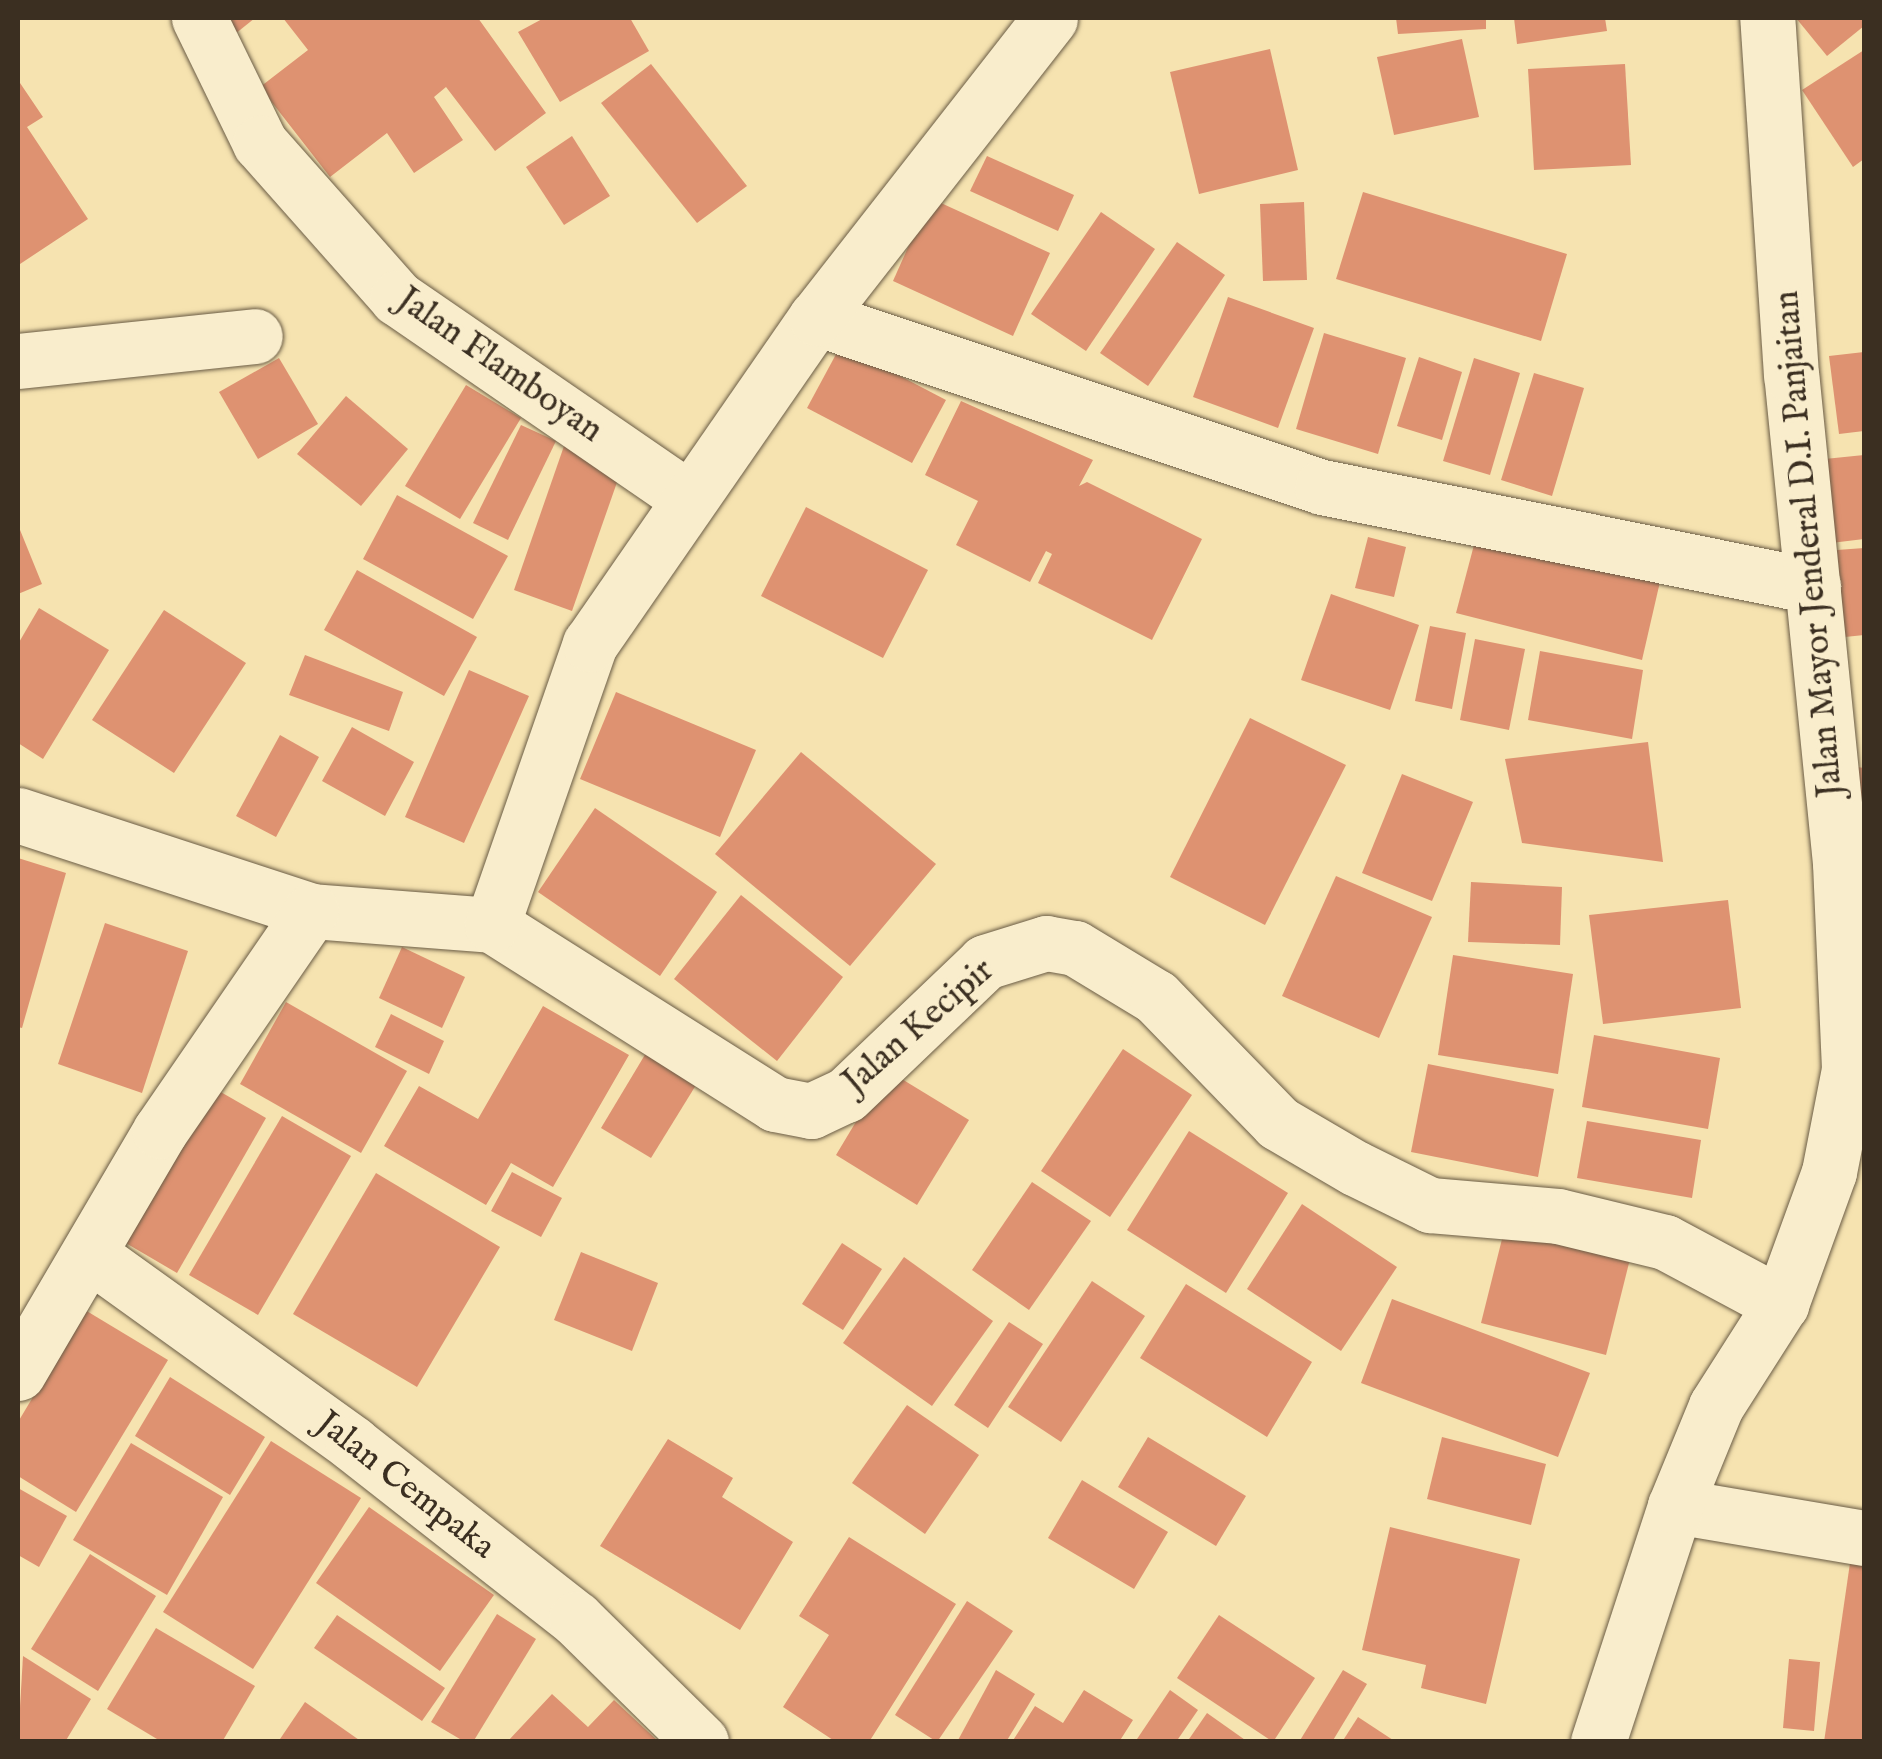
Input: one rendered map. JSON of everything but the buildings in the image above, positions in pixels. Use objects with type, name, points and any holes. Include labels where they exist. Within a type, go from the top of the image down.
[{"type":"street","name":"Jalan Flamboyan","points":[[199,18],[260,143],[396,298],[687,497]]},
{"type":"street","points":[[492,925],[590,644],[687,497],[816,318],[1050,18]]},
{"type":"street","name":"Jalan Mayor Jenderal D.I. Panjaitan","points":[[1598,1742],[1675,1506],[1716,1406],[1782,1304],[1829,1172],[1849,1069],[1852,868],[1813,586],[1791,375],[1767,18]]},
{"type":"street","points":[[816,318],[1322,487],[1813,586]]},
{"type":"street","points":[[18,361],[255,336]]},
{"type":"street","name":"Jalan Kecipir","points":[[18,815],[311,911],[492,925],[776,1104],[810,1111],[846,1094],[985,962],[1046,944],[1075,948],[1156,997],[1278,1124],[1355,1168],[1430,1205],[1558,1216],[1666,1242],[1782,1304]]},
{"type":"street","points":[[18,1373],[160,1131],[311,911]]},
{"type":"street","name":"Jalan Cempaka","points":[[88,1254],[353,1444],[576,1619],[700,1742]]},
{"type":"street","points":[[1675,1506],[1864,1538]]}]
